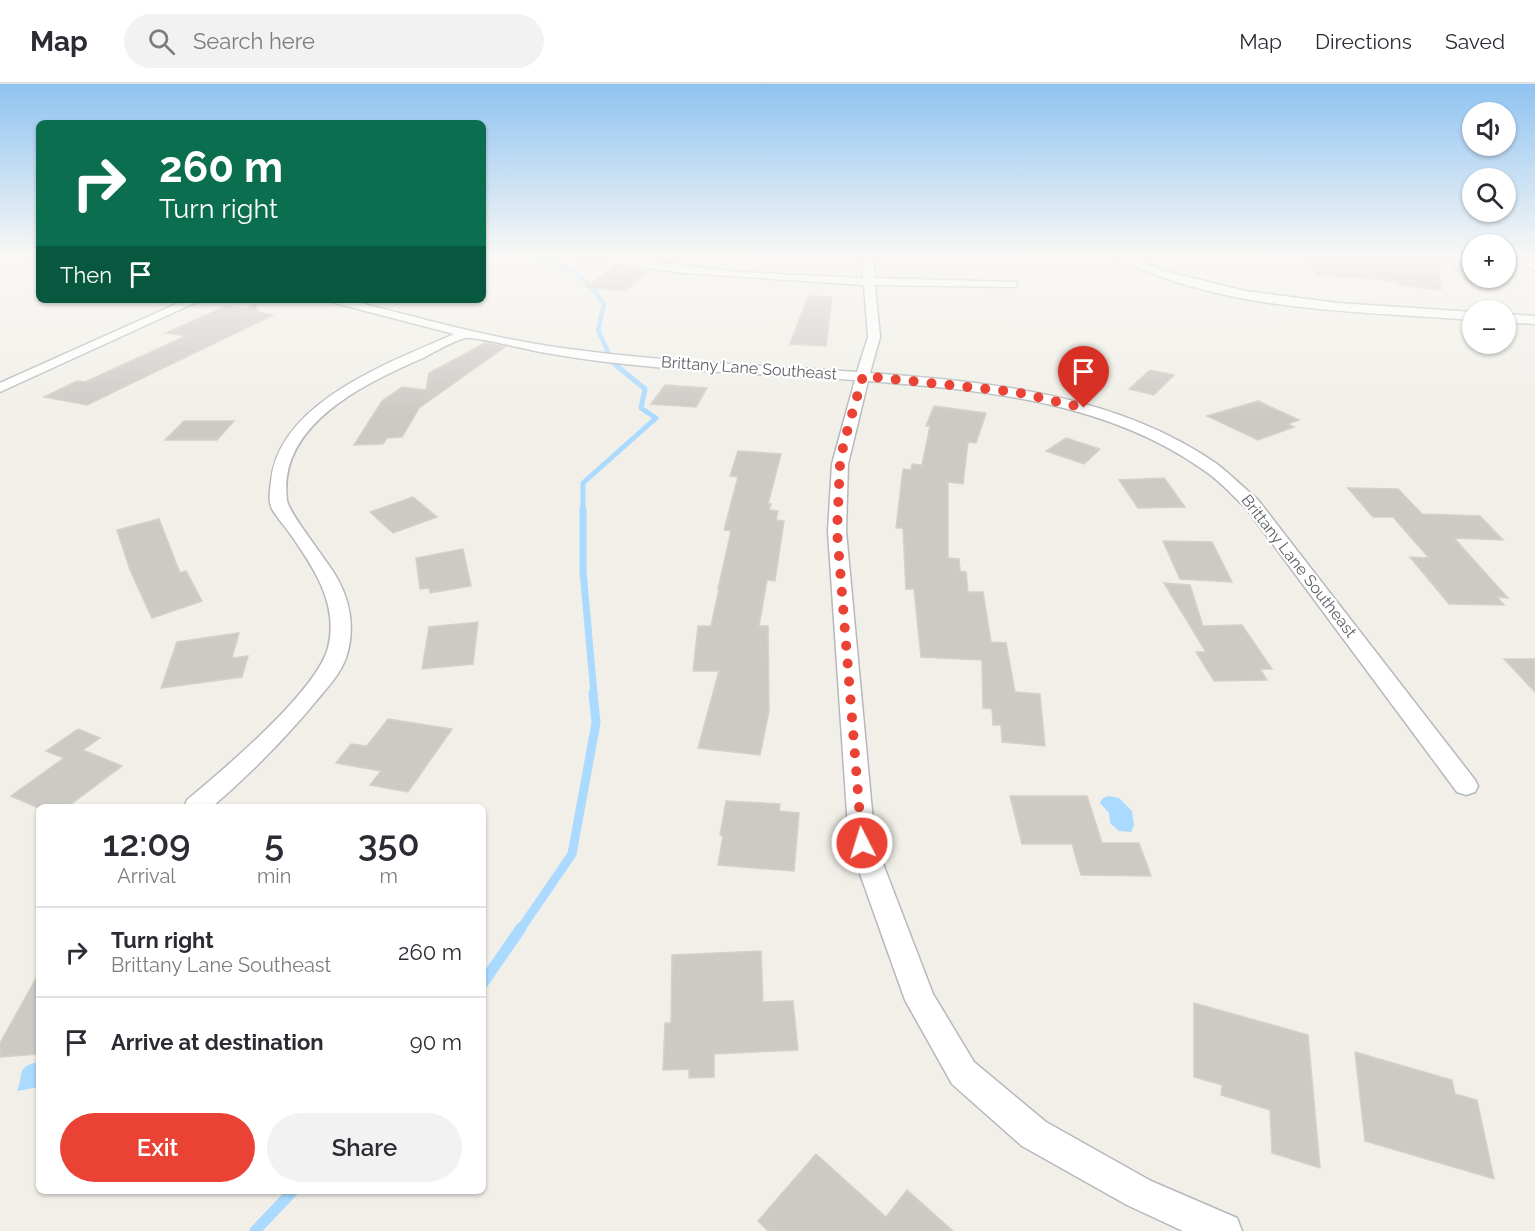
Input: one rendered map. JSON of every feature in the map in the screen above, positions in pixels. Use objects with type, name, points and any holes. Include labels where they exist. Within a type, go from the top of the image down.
[{"type":"street","points":[[0,388],[176,309]]},
{"type":"street","name":"Brittany Lane Southeast","points":[[367,309],[464,334],[543,350],[987,388],[1070,404],[1130,425],[1214,468],[1233,483],[1252,504],[1466,786]]},
{"type":"street","points":[[873,309],[874,337],[844,442],[840,464],[837,531],[862,843],[920,1000],[963,1073],[1034,1134],[1139,1193],[1224,1231]]},
{"type":"street","points":[[1380,309],[1462,315]]},
{"type":"street","points":[[1516,319],[1535,320]]},
{"type":"street","points":[[199,804],[258,753],[302,704],[332,666],[338,644],[341,632],[336,590],[278,502],[280,465],[296,436],[328,404],[358,384],[386,368],[464,334]]},
{"type":"water","points":[[1109,796],[1119,798],[1132,811],[1134,825],[1131,832],[1119,831],[1110,823],[1109,813],[1100,803],[1103,798]]},
{"type":"water","points":[[36,1063],[36,1088],[17,1091],[23,1069]]},
{"type":"building","points":[[220,309],[257,309],[259,312],[273,315],[87,405],[44,397],[77,381],[85,382],[186,336],[166,333]]},
{"type":"building","points":[[803,309],[831,309],[826,346],[790,344]]},
{"type":"building","points":[[485,343],[505,347],[419,408],[402,437],[387,438],[383,444],[354,445],[382,401],[402,387],[426,390],[429,373]]},
{"type":"building","points":[[1150,370],[1174,375],[1154,395],[1129,389]]},
{"type":"building","points":[[665,385],[707,388],[696,407],[651,404]]},
{"type":"building","points":[[1258,401],[1299,420],[1287,424],[1294,427],[1258,440],[1207,416]]},
{"type":"building","points":[[934,406],[986,413],[976,443],[968,442],[963,484],[948,482],[948,558],[959,559],[960,571],[966,572],[968,592],[983,592],[991,642],[1006,643],[1015,692],[1040,694],[1045,746],[1002,742],[1001,725],[993,725],[992,709],[983,708],[982,660],[921,657],[914,589],[906,589],[903,528],[896,528],[903,469],[911,470],[912,464],[922,465],[930,426],[926,426]]},
{"type":"building","points":[[184,421],[234,421],[217,440],[165,440]]},
{"type":"building","points":[[1066,438],[1100,449],[1084,464],[1046,451]]},
{"type":"building","points":[[738,451],[781,454],[768,504],[771,504],[769,510],[778,511],[776,520],[784,521],[775,581],[767,580],[759,626],[768,626],[769,711],[760,755],[698,748],[719,671],[693,671],[698,626],[711,626],[731,531],[724,530],[738,477],[730,476]]},
{"type":"building","points":[[1164,478],[1185,507],[1138,508],[1119,480]]},
{"type":"building","points":[[1348,488],[1398,489],[1422,514],[1480,516],[1503,540],[1454,538],[1508,598],[1497,597],[1504,605],[1449,604],[1410,557],[1429,558],[1393,517],[1373,517]]},
{"type":"building","points":[[413,497],[437,517],[393,533],[370,512]]},
{"type":"building","points":[[159,519],[180,573],[186,571],[202,601],[152,618],[130,570],[117,530]]},
{"type":"building","points":[[1163,541],[1212,542],[1232,582],[1180,579]]},
{"type":"building","points":[[463,549],[471,586],[430,593],[429,588],[420,589],[416,558]]},
{"type":"building","points":[[1164,583],[1190,585],[1203,626],[1242,625],[1272,669],[1260,669],[1267,680],[1214,681],[1196,652],[1206,652]]},
{"type":"building","points":[[478,622],[473,664],[422,669],[429,627]]},
{"type":"building","points":[[239,633],[232,658],[248,656],[242,677],[161,688],[177,642]]},
{"type":"building","points":[[1504,659],[1535,659],[1535,692]]},
{"type":"building","points":[[388,719],[452,729],[408,792],[370,785],[381,771],[336,763],[351,744],[367,746]]},
{"type":"building","points":[[78,729],[100,738],[83,750],[122,766],[71,804],[36,804],[36,807],[11,796],[64,758],[46,751]]},
{"type":"building","points":[[1010,796],[1087,796],[1102,843],[1139,843],[1151,876],[1081,875],[1072,844],[1022,844]]},
{"type":"building","points":[[726,801],[780,804],[779,811],[799,813],[794,871],[718,865]]},
{"type":"building","points":[[761,951],[763,1002],[793,1001],[798,1050],[714,1054],[714,1077],[689,1078],[689,1069],[663,1070],[665,1023],[671,1023],[672,955]]},
{"type":"building","points":[[36,978],[36,1054],[0,1057],[0,1043]]},
{"type":"building","points":[[1194,1003],[1308,1035],[1320,1168],[1272,1153],[1270,1110],[1221,1095],[1222,1085],[1194,1077]]},
{"type":"building","points":[[1355,1052],[1452,1080],[1455,1094],[1477,1100],[1494,1179],[1365,1141]]},
{"type":"building","points":[[816,1154],[886,1217],[907,1190],[953,1231],[768,1231],[758,1221]]},
{"type":"waterway","points":[[603,309],[598,330],[613,363],[619,367]]},
{"type":"waterway","points":[[594,694],[583,571],[583,483],[656,418],[641,408],[645,389],[617,366]]},
{"type":"waterway","points":[[520,930],[572,854],[596,723],[593,693]]},
{"type":"waterway","points":[[486,979],[521,928]]},
{"type":"waterway","points":[[255,1231],[290,1194]]},
{"type":"route","points":[[862,843],[837,531],[840,464],[851,414],[863,376],[1016,392],[1084,408]]}]
